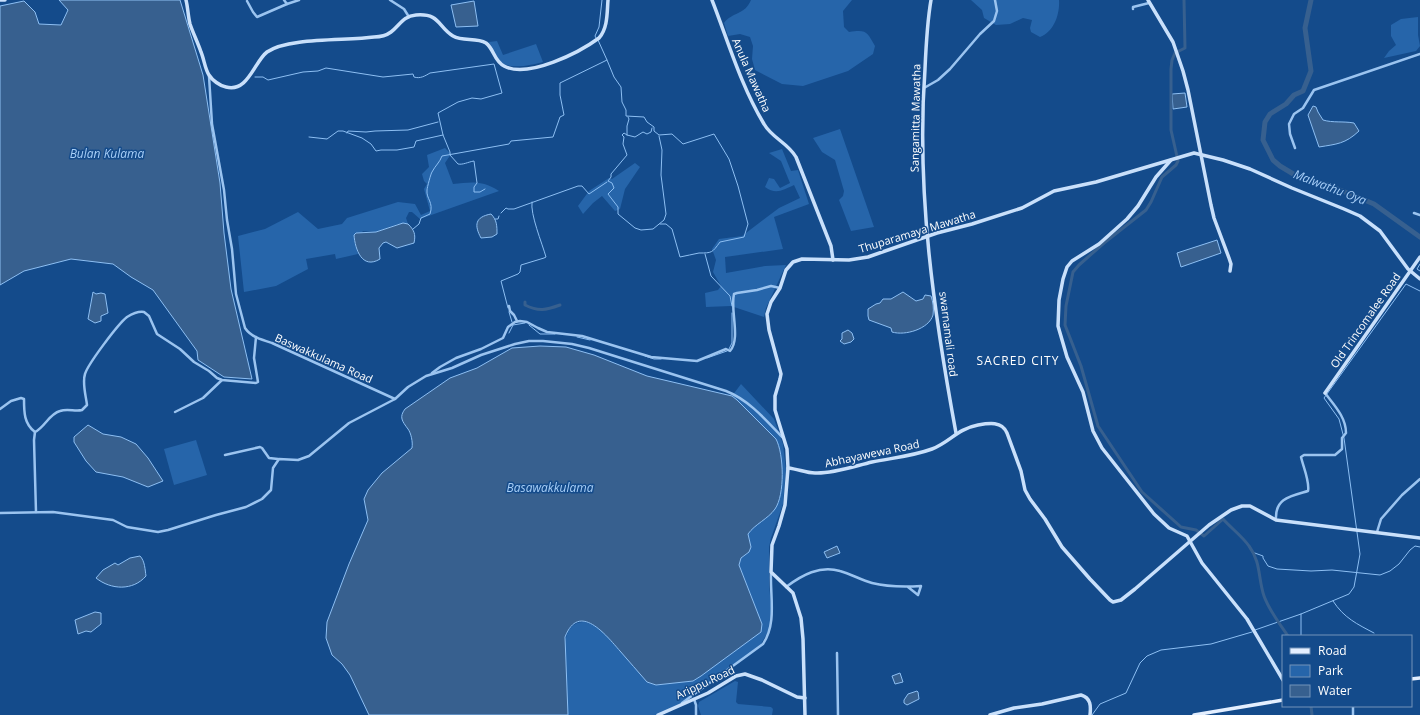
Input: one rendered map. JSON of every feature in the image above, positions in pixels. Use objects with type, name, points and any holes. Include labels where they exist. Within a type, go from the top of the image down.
[{"type":"main road","points":[[0,0],[5,0]]},
{"type":"main road","points":[[186,0],[190,24],[209,76],[227,88],[234,88],[245,81],[264,55],[275,49],[287,45],[316,41],[381,36],[391,32],[402,20],[417,15],[430,17],[439,22],[454,36],[461,39],[483,42],[490,48],[497,60],[506,67],[514,69],[550,64],[565,58],[600,38],[605,26],[608,0]]},
{"type":"main road","name":"Anula Mawatha","points":[[712,0],[742,78],[761,118],[769,131],[789,148],[796,157],[831,246],[833,260]]},
{"type":"main road","name":"Sangamitta Mawatha","points":[[928,236],[922,152],[928,18],[931,0]]},
{"type":"main road","points":[[1149,1],[1166,30],[1178,55],[1188,90],[1213,213],[1230,258],[1230,271]]},
{"type":"main road","name":"Thuparamaya Mawatha","points":[[771,572],[772,545],[785,505],[788,454],[776,417],[774,403],[781,374],[767,320],[767,311],[780,288],[786,270],[794,262],[805,259],[849,260],[863,258],[928,236],[1022,208],[1054,191],[1096,182],[1194,153],[1201,154]]},
{"type":"main road","points":[[1201,154],[1250,169],[1360,216],[1383,234],[1410,271],[1420,279]]},
{"type":"main road","points":[[1173,159],[1161,171],[1138,206],[1127,219],[1099,244],[1072,261],[1067,267],[1059,300],[1058,326],[1067,357],[1083,392],[1093,431],[1102,448],[1154,514],[1169,528],[1186,534],[1192,540],[1195,552],[1202,563],[1238,607],[1256,633],[1282,678]]},
{"type":"main road","points":[[1156,164],[1160,166],[1161,171]]},
{"type":"main road","name":"swarnamali road","points":[[928,236],[946,384],[956,433]]},
{"type":"main road","name":"Old Trincomalee Road","points":[[1325,393],[1420,257]]},
{"type":"main road","name":"Abhayawewa Road","points":[[788,468],[812,473],[831,471],[925,451],[940,445],[956,433],[973,426],[998,424],[1004,428],[1018,464],[1025,490],[1030,499],[1045,519],[1062,547],[1112,601],[1118,601],[1125,596],[1192,540]]},
{"type":"main road","points":[[1192,540],[1225,514],[1242,506],[1250,506],[1276,520],[1420,538]]},
{"type":"main road","points":[[771,572],[794,595],[802,623],[805,715]]},
{"type":"main road","name":"Arippu Road","points":[[658,715],[708,693],[736,676],[746,674],[797,697],[805,698]]},
{"type":"main road","points":[[990,715],[1014,708],[1042,704],[1081,695],[1087,698],[1090,702],[1090,715]]},
{"type":"main road","points":[[1194,715],[1282,700]]},
{"type":"street","points":[[284,0],[287,4]]},
{"type":"street","points":[[247,1],[257,17],[299,0]]},
{"type":"street","points":[[390,0],[404,9],[409,17]]},
{"type":"street","points":[[924,88],[938,80],[950,69],[980,34],[994,21],[997,11],[995,0]]},
{"type":"street","points":[[1133,9],[1133,7],[1149,1]]},
{"type":"street","points":[[1295,148],[1290,134],[1290,124],[1294,114],[1303,108],[1314,90],[1420,54]]},
{"type":"street","name":"Baswakkulama Road","points":[[209,76],[212,124],[224,190],[236,294],[245,328],[256,337],[396,399]]},
{"type":"street","points":[[1414,212],[1420,215]]},
{"type":"street","points":[[225,455],[260,447],[268,458],[279,460],[298,460],[309,456],[349,423],[396,399],[408,387],[440,367],[456,358],[481,349],[503,338],[508,327],[517,321],[527,322],[546,332],[582,336],[651,356],[697,361],[726,349],[730,352],[734,346],[734,294],[771,286],[780,288]]},
{"type":"street","points":[[509,306],[510,311],[517,321]]},
{"type":"street","points":[[35,432],[39,430],[52,414],[69,409],[82,410],[87,405],[84,382],[85,374],[111,336],[126,318],[135,313],[144,312],[149,316],[157,334],[180,349],[194,362],[222,380],[258,382],[254,358],[256,337]]},
{"type":"street","points":[[431,374],[452,368],[482,355],[515,344],[543,341],[572,344],[735,394],[757,411],[784,440]]},
{"type":"street","points":[[175,412],[203,398],[222,380]]},
{"type":"street","points":[[1276,520],[1279,504],[1286,498],[1308,491],[1309,489],[1309,483],[1301,457],[1304,455],[1335,455],[1342,449],[1342,438],[1346,433],[1344,422],[1339,411],[1325,393]]},
{"type":"street","points":[[0,409],[17,398],[24,399],[24,418],[31,430],[35,432]]},
{"type":"street","points":[[35,432],[36,512]]},
{"type":"street","points":[[0,513],[53,512],[113,520],[127,527],[158,532],[246,507],[262,499],[271,490],[273,468],[279,460]]},
{"type":"street","points":[[1377,532],[1381,519],[1402,495],[1420,479]]},
{"type":"street","points":[[786,586],[802,576],[821,569],[839,570],[882,585],[908,587],[921,586],[918,595],[908,587]]},
{"type":"street","points":[[682,704],[763,644],[768,636],[772,617],[771,572]]},
{"type":"street","points":[[837,653],[838,715]]},
{"type":"street","points":[[694,699],[696,705],[696,715]]},
{"type":"green space","points":[[751,0],[852,0],[843,11],[844,27],[849,32],[863,31],[866,33],[875,46],[873,54],[848,71],[803,86],[782,84],[755,70],[752,59],[753,46],[750,37],[740,34],[728,36],[724,23],[727,19],[742,11]]},
{"type":"green space","points":[[971,0],[1059,0],[1059,5],[1055,22],[1045,35],[1040,37],[1031,32],[1030,28],[1032,20],[1023,18],[1010,24],[996,25],[984,18],[982,10]]},
{"type":"green space","points":[[1418,17],[1418,35],[1420,46],[1416,51],[1384,58],[1396,45],[1391,36],[1391,25],[1401,19]]},
{"type":"green space","points":[[497,41],[503,55],[536,44],[543,62],[521,66],[510,66],[505,64],[497,58],[489,42]]},
{"type":"green space","points":[[840,129],[874,227],[851,231],[839,200],[843,196],[844,191],[835,160],[822,152],[813,138]]},
{"type":"green space","points":[[445,148],[451,154],[445,163],[453,184],[471,182],[482,183],[499,191],[420,219],[412,212],[409,212],[406,218],[408,224],[398,224],[376,232],[363,231],[354,241],[358,254],[336,259],[335,254],[306,259],[308,269],[276,286],[244,292],[238,236],[265,229],[298,212],[318,229],[342,224],[347,218],[398,202],[415,204],[421,215],[430,211],[424,189],[427,184],[424,181],[422,174],[429,167],[427,155]]},
{"type":"green space","points":[[782,149],[791,171],[798,170],[809,204],[774,217],[783,249],[725,257],[726,273],[765,266],[786,265],[766,308],[764,317],[731,306],[706,307],[705,293],[718,290],[721,286],[713,272],[716,260],[712,249],[719,239],[742,236],[779,208],[800,198],[794,185],[783,190],[776,191],[765,187],[769,178],[774,179],[780,188],[790,183],[781,161],[769,153]]},
{"type":"green space","points":[[635,163],[640,167],[625,189],[620,209],[615,211],[602,196],[583,214],[578,206],[589,191],[609,178],[612,179]]},
{"type":"green space","points":[[741,384],[774,419],[783,444],[786,470],[783,504],[769,547],[769,584],[772,617],[770,628],[761,644],[682,704],[658,715],[568,715],[565,645],[568,631],[576,624],[587,622],[602,631],[647,682],[656,685],[693,681],[701,676],[762,624],[739,565],[741,558],[749,552],[748,534],[751,530],[776,439],[732,396]]},
{"type":"green space","points":[[196,440],[207,475],[174,485],[164,449]]},
{"type":"green space","points":[[735,681],[738,682],[736,702],[738,704],[771,707],[773,709],[772,715],[701,715],[698,706],[699,702]]},
{"type":"water","name":"Bulan Kulama","points":[[59,0],[180,0],[203,75],[220,183],[231,289],[252,379],[224,377],[198,360],[197,351],[153,290],[113,264],[71,259],[24,271],[0,285],[0,6],[24,1],[35,12],[39,24],[61,25],[68,10]]},
{"type":"water","points":[[474,1],[478,26],[456,27],[451,5]]},
{"type":"water","points":[[1185,93],[1187,107],[1173,109],[1172,94]]},
{"type":"water","points":[[1313,106],[1316,107],[1323,120],[1354,123],[1359,131],[1345,141],[1319,147],[1308,115]]},
{"type":"water","points":[[491,214],[496,221],[497,234],[492,237],[481,238],[477,229],[477,222],[482,217]]},
{"type":"water","points":[[403,223],[408,224],[413,230],[415,235],[414,243],[397,248],[386,242],[383,243],[379,248],[380,259],[374,262],[364,260],[358,252],[356,246],[354,235],[356,233],[376,232]]},
{"type":"water","points":[[1217,240],[1221,253],[1181,267],[1177,253]]},
{"type":"water","points":[[93,292],[96,294],[105,294],[108,313],[101,316],[101,321],[95,323],[88,319]]},
{"type":"water","points":[[903,292],[916,301],[923,299],[925,295],[931,296],[933,315],[927,324],[922,328],[910,332],[897,333],[892,332],[891,328],[869,320],[868,309],[880,303],[883,299],[891,299]]},
{"type":"water","points":[[848,330],[852,333],[854,339],[851,342],[844,344],[840,341],[842,339],[842,333]]},
{"type":"water","name":"Basawakkulama","points":[[540,346],[566,347],[594,355],[647,376],[732,396],[776,439],[781,454],[782,464],[782,485],[778,503],[772,513],[754,527],[748,534],[751,547],[749,552],[741,558],[739,565],[762,624],[761,632],[693,681],[656,685],[647,682],[600,630],[585,621],[578,622],[571,627],[565,637],[568,715],[369,715],[350,675],[342,664],[332,655],[326,638],[327,622],[349,564],[368,520],[364,499],[368,490],[382,473],[412,448],[410,433],[404,424],[402,414],[405,409],[450,378],[477,368],[512,348]]},
{"type":"water","points":[[88,425],[103,434],[121,437],[136,444],[148,458],[163,481],[148,487],[123,477],[96,472],[86,461],[74,442],[74,437]]},
{"type":"water","points":[[837,546],[840,553],[827,558],[824,552]]},
{"type":"water","points":[[140,556],[144,563],[146,576],[135,584],[115,587],[96,578],[103,570],[115,563],[118,565],[130,558]]},
{"type":"water","points":[[95,612],[101,613],[101,624],[91,632],[86,631],[78,634],[75,620]]},
{"type":"water","points":[[900,673],[903,682],[895,684],[892,676]]},
{"type":"water","points":[[917,691],[919,699],[907,705],[904,703],[904,700],[908,694]]},
{"type":"waterway","points":[[596,38],[595,36],[599,27],[602,0]]},
{"type":"waterway","points":[[1184,0],[1185,48],[1175,53],[1172,60],[1171,69],[1171,130],[1178,161],[1176,165],[1162,177],[1146,210],[1104,243],[1073,272],[1066,306],[1065,325],[1081,366],[1098,426],[1142,492],[1181,527],[1196,530],[1204,536],[1223,519],[1240,535],[1256,558],[1266,601],[1287,635]]},
{"type":"waterway","name":"Malwathu Oya","points":[[1311,0],[1305,28],[1311,71],[1303,91],[1294,95],[1286,104],[1270,114],[1265,122],[1263,140],[1273,160],[1280,166],[1295,175],[1328,185],[1374,204],[1420,237]]},
{"type":"waterway","points":[[413,229],[419,224],[421,218],[430,214],[431,204],[427,189],[431,173],[442,156],[509,144],[511,141],[553,137],[560,117],[564,115],[560,95],[560,83],[607,60],[598,40]]},
{"type":"waterway","points":[[607,60],[614,77],[621,87],[622,102],[626,110],[626,116],[644,117],[647,122],[654,127],[654,131],[659,135],[672,134],[683,144],[714,134],[729,159],[748,224],[744,237],[720,242],[713,250],[709,252],[680,257],[672,229],[666,224],[660,224]]},
{"type":"waterway","points":[[255,77],[263,77],[268,80],[303,72],[318,71],[326,68],[383,77],[413,74],[414,77],[418,78],[430,73],[494,64],[502,93],[481,99],[472,98],[458,102],[438,113],[443,135],[450,155],[458,164],[474,161],[477,183],[474,187],[474,192],[480,192],[485,189]]},
{"type":"waterway","points":[[627,135],[628,117]]},
{"type":"waterway","points":[[347,133],[348,131],[366,132],[408,130],[438,122]]},
{"type":"waterway","points":[[652,128],[651,132],[647,134],[643,132],[635,137],[624,133],[622,135],[624,137],[623,144],[627,155],[611,174],[608,181],[612,183],[614,188],[608,194],[618,207],[618,214],[635,228],[641,230],[653,229],[664,220],[666,214],[661,175],[662,150],[659,136]]},
{"type":"waterway","points":[[309,137],[327,139],[338,131],[343,131],[362,138],[371,144],[376,151],[397,150],[414,147],[416,141],[443,135]]},
{"type":"waterway","points":[[501,213],[506,208],[514,209],[578,186],[582,186],[589,194],[607,182]]},
{"type":"waterway","points":[[508,308],[501,281],[518,274],[520,272],[521,265],[546,257],[534,221],[532,202]]},
{"type":"waterway","points":[[495,219],[498,219],[499,216]]},
{"type":"waterway","points":[[705,254],[711,276],[730,296],[732,306]]},
{"type":"waterway","points":[[1420,264],[1417,269],[1420,271]]},
{"type":"waterway","points":[[1255,630],[1301,614],[1349,594],[1354,587],[1360,554],[1344,438],[1339,419],[1324,398],[1406,284],[1420,291]]},
{"type":"waterway","points":[[525,302],[525,305],[534,309],[546,309],[560,305]]},
{"type":"waterway","points":[[509,312],[512,322]]},
{"type":"waterway","points":[[729,349],[732,343],[732,313]]},
{"type":"waterway","points":[[513,325],[525,323]]},
{"type":"waterway","points":[[509,333],[513,325]]},
{"type":"waterway","points":[[529,325],[540,334],[555,334]]},
{"type":"waterway","points":[[577,337],[590,340]]},
{"type":"waterway","points":[[707,358],[727,351]]},
{"type":"waterway","points":[[645,356],[654,359],[661,359]]},
{"type":"waterway","points":[[1252,552],[1263,556],[1268,566],[1277,569],[1311,571],[1332,570],[1380,575],[1390,571],[1399,564],[1415,546],[1420,547]]},
{"type":"waterway","points":[[1333,601],[1346,616],[1374,633]]},
{"type":"waterway","points":[[1301,614],[1301,635]]},
{"type":"waterway","points":[[1092,715],[1100,704],[1126,693],[1140,663],[1147,656],[1161,650],[1211,644],[1252,632]]},
{"type":"waterway","points":[[1311,707],[1312,715]]},
{"type":"district","name":"SACRED CITY","points":[[1018,360]]}]
